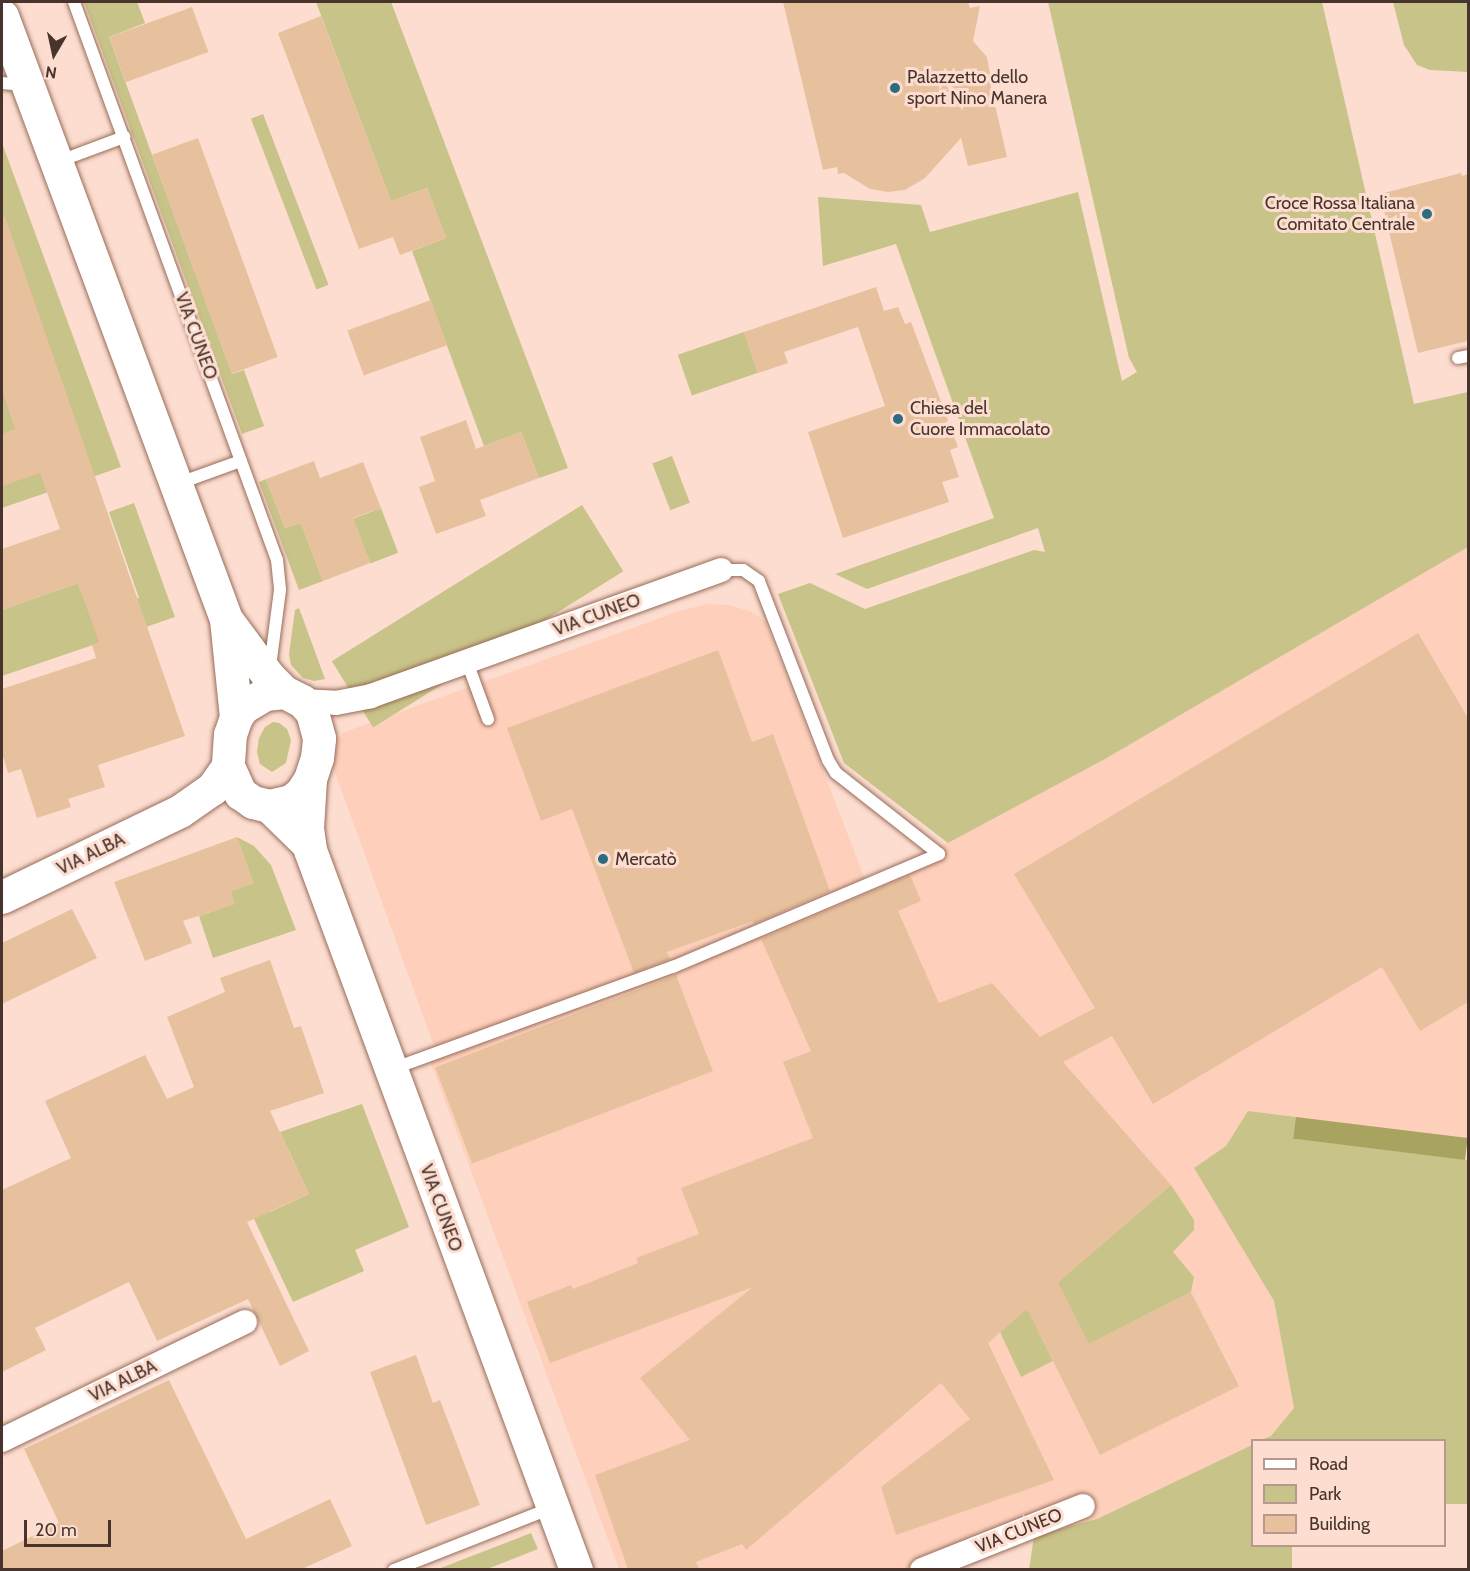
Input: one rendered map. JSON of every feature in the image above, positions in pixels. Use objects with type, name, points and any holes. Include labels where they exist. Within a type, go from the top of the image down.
[{"type":"main road","name":"VIA CUNEO","points":[[2,16],[14,84],[56,163],[226,619],[236,717]]},
{"type":"main road","name":"VIA CUNEO","points":[[226,619],[285,690],[312,712],[319,738],[317,758],[310,779],[301,793],[291,801],[261,804]]},
{"type":"main road","name":"VIA CUNEO","points":[[285,690],[265,694],[250,701],[236,717],[230,734],[228,766],[240,793],[261,804],[309,845]]},
{"type":"main road","name":"VIA ALBA","points":[[180,811],[212,789],[228,766]]},
{"type":"main road","name":"VIA CUNEO","points":[[310,779],[309,845],[576,1569]]},
{"type":"main road","name":"VIA ALBA","points":[[2,897],[180,811],[212,801],[231,800],[261,804]]},
{"type":"street","name":"VIA CUNEO","points":[[285,690],[336,703],[371,696],[721,570]]},
{"type":"street","name":"VIA CUNEO","points":[[319,738],[339,716],[371,696]]},
{"type":"street","name":"VIA ALBA","points":[[2,1440],[245,1322]]},
{"type":"street","name":"VIA CUNEO","points":[[922,1569],[1083,1506]]},
{"type":"lane","name":"VIA CUNEO","points":[[74,2],[277,560],[280,575],[285,690]]},
{"type":"lane","points":[[56,163],[124,137]]},
{"type":"lane","points":[[176,484],[241,461]]},
{"type":"lane","points":[[391,1070],[673,967],[939,854],[836,773],[828,760],[759,581],[743,570],[721,570]]},
{"type":"lane","points":[[467,662],[488,719]]},
{"type":"lane","points":[[394,1569],[552,1507]]},
{"type":"shaded area","points":[[1468,547],[1468,1139],[1248,1111],[1226,1146],[1194,1168],[1274,1301],[1294,1408],[1271,1436],[1264,1439],[1251,1439],[1251,1445],[1097,1519],[1034,1536],[948,1569],[619,1569],[426,1050],[434,1046],[333,767],[335,745],[342,733],[682,610],[708,604],[729,605],[750,611],[765,621],[865,879],[948,843],[1105,759]]},
{"type":"shaded area","points":[[1296,1117],[1468,1138],[1465,1160],[1293,1139]]},
{"type":"green space","points":[[84,2],[137,2],[145,23],[109,37],[232,374],[244,370],[264,426],[242,434]]},
{"type":"green space","points":[[316,2],[391,2],[568,468],[539,478],[521,432],[484,446],[412,251],[446,238],[427,188],[391,201]]},
{"type":"green space","points":[[1048,2],[1322,2],[1414,404],[1468,392],[1468,547],[1105,759],[948,843],[844,763],[778,594],[810,583],[865,609],[1034,550],[1045,552],[1038,528],[867,589],[835,574],[994,518],[896,244],[823,266],[818,197],[921,205],[930,232],[1078,192],[1122,381],[1137,372],[1129,358]]},
{"type":"green space","points":[[1393,2],[1468,2],[1468,72],[1430,70],[1417,65],[1404,45]]},
{"type":"green space","points":[[263,114],[329,285],[316,290],[251,119]]},
{"type":"green space","points":[[2,143],[121,467],[2,508]]},
{"type":"green space","points":[[744,332],[758,373],[692,395],[678,355]]},
{"type":"green space","points":[[672,456],[690,503],[670,510],[652,464]]},
{"type":"green space","points":[[266,479],[285,528],[301,523],[323,581],[299,590],[259,482]]},
{"type":"green space","points":[[134,503],[175,617],[2,676],[2,610],[78,583],[90,615],[139,598],[109,512]]},
{"type":"green space","points":[[582,505],[623,571],[373,727],[332,661]]},
{"type":"green space","points":[[381,508],[398,553],[370,564],[353,519]]},
{"type":"green space","points":[[299,608],[325,679],[314,681],[303,678],[291,665],[289,654],[295,610]]},
{"type":"green space","points":[[273,722],[287,729],[291,740],[286,763],[272,772],[260,764],[257,752],[259,738],[265,727]]},
{"type":"green space","points":[[237,837],[254,846],[271,865],[296,930],[213,958],[199,916],[234,904],[231,891],[253,883]]},
{"type":"green space","points":[[362,1104],[409,1227],[355,1250],[364,1271],[293,1302],[225,1157],[270,1212],[309,1194],[280,1132]]},
{"type":"green space","points":[[1248,1111],[1296,1117],[1296,1139],[1468,1160],[1468,1504],[1446,1504],[1446,1439],[1264,1439],[1271,1436],[1294,1408],[1274,1301],[1194,1168],[1226,1146]]},
{"type":"green space","points":[[1171,1185],[1194,1220],[1194,1230],[1173,1252],[1194,1277],[1191,1292],[1089,1344],[1037,1329],[1053,1361],[1021,1377],[1000,1332]]},
{"type":"green space","points":[[1251,1445],[1251,1547],[1292,1547],[1292,1569],[1029,1570],[1034,1536],[1097,1519]]},
{"type":"green space","points":[[531,1533],[538,1549],[487,1569],[438,1569]]},
{"type":"building","name":"Palazzetto dello sport Nino Manera","points":[[783,2],[968,2],[970,8],[980,6],[973,41],[987,57],[990,74],[988,74],[1007,157],[968,166],[961,138],[925,178],[905,190],[888,192],[870,189],[844,173],[838,174],[837,167],[823,170]]},
{"type":"building","points":[[192,7],[208,52],[126,82],[109,37]]},
{"type":"building","points":[[321,16],[391,201],[427,188],[446,238],[400,255],[393,237],[359,249],[278,33]]},
{"type":"building","points":[[198,138],[278,357],[232,374],[152,155]]},
{"type":"building","points":[[1461,173],[1462,176],[1468,174],[1468,341],[1418,353],[1380,194]]},
{"type":"building","points":[[2,217],[5,217],[185,736],[98,765],[105,787],[68,799],[71,807],[37,818],[21,769],[8,773],[2,753],[2,689],[96,658],[92,645],[99,642],[78,583],[2,610],[2,549],[60,529],[40,473],[2,486],[2,434],[15,429],[2,390]]},
{"type":"building","name":"Chiesa del Cuore Immacolato","points":[[876,287],[884,311],[898,307],[905,324],[911,322],[958,447],[950,450],[959,477],[942,482],[949,502],[843,538],[808,432],[885,406],[858,327],[784,352],[788,363],[758,373],[744,332]]},
{"type":"building","points":[[431,300],[447,345],[364,376],[347,330]]},
{"type":"building","points":[[466,420],[476,449],[521,432],[539,478],[480,500],[486,516],[436,534],[419,487],[435,481],[420,437]]},
{"type":"building","points":[[314,461],[320,478],[363,462],[381,508],[353,518],[370,563],[323,581],[301,523],[285,528],[266,479]]},
{"type":"building","points":[[1418,633],[1468,718],[1468,1002],[1420,1031],[1382,967],[1153,1104],[1112,1036],[1063,1062],[1171,1185],[1058,1282],[1089,1344],[1191,1292],[1239,1386],[1100,1455],[1027,1309],[988,1343],[1054,1480],[896,1535],[881,1487],[970,1419],[941,1383],[746,1550],[742,1544],[696,1562],[699,1569],[628,1569],[595,1475],[690,1440],[640,1378],[753,1287],[550,1363],[527,1302],[571,1285],[573,1289],[638,1263],[636,1258],[699,1234],[681,1188],[813,1138],[783,1062],[811,1051],[761,939],[910,875],[921,901],[898,911],[939,1003],[992,983],[1040,1037],[1095,1008],[1014,874]]},
{"type":"building","points":[[718,650],[752,742],[773,734],[830,891],[754,924],[753,921],[667,952],[670,959],[634,973],[572,809],[541,821],[507,728]]},
{"type":"building","points":[[237,837],[253,883],[231,891],[235,904],[183,921],[192,943],[145,961],[114,882]]},
{"type":"building","points":[[72,909],[97,958],[2,1004],[2,943]]},
{"type":"building","points":[[270,960],[294,1028],[301,1026],[324,1093],[270,1111],[309,1194],[247,1222],[309,1351],[280,1366],[248,1299],[157,1341],[129,1282],[35,1328],[46,1350],[2,1372],[2,1190],[71,1158],[45,1101],[145,1055],[167,1099],[194,1087],[167,1017],[225,992],[220,978]]},
{"type":"building","points":[[676,975],[713,1071],[472,1164],[435,1067]]},
{"type":"building","points":[[416,1355],[433,1403],[440,1400],[480,1505],[426,1525],[370,1372]]},
{"type":"building","points":[[169,1380],[246,1539],[330,1499],[352,1546],[302,1569],[2,1569],[2,1551],[59,1523],[24,1449]]},
{"type":"place","name":"Palazzetto dello sport Nino Manera","points":[[895,88]]},
{"type":"place","name":"Croce Rossa Italiana Comitato Centrale","points":[[1427,214]]},
{"type":"place","name":"Chiesa del Cuore Immacolato","points":[[898,419]]},
{"type":"place","name":"Mercatò","points":[[603,859]]}]
